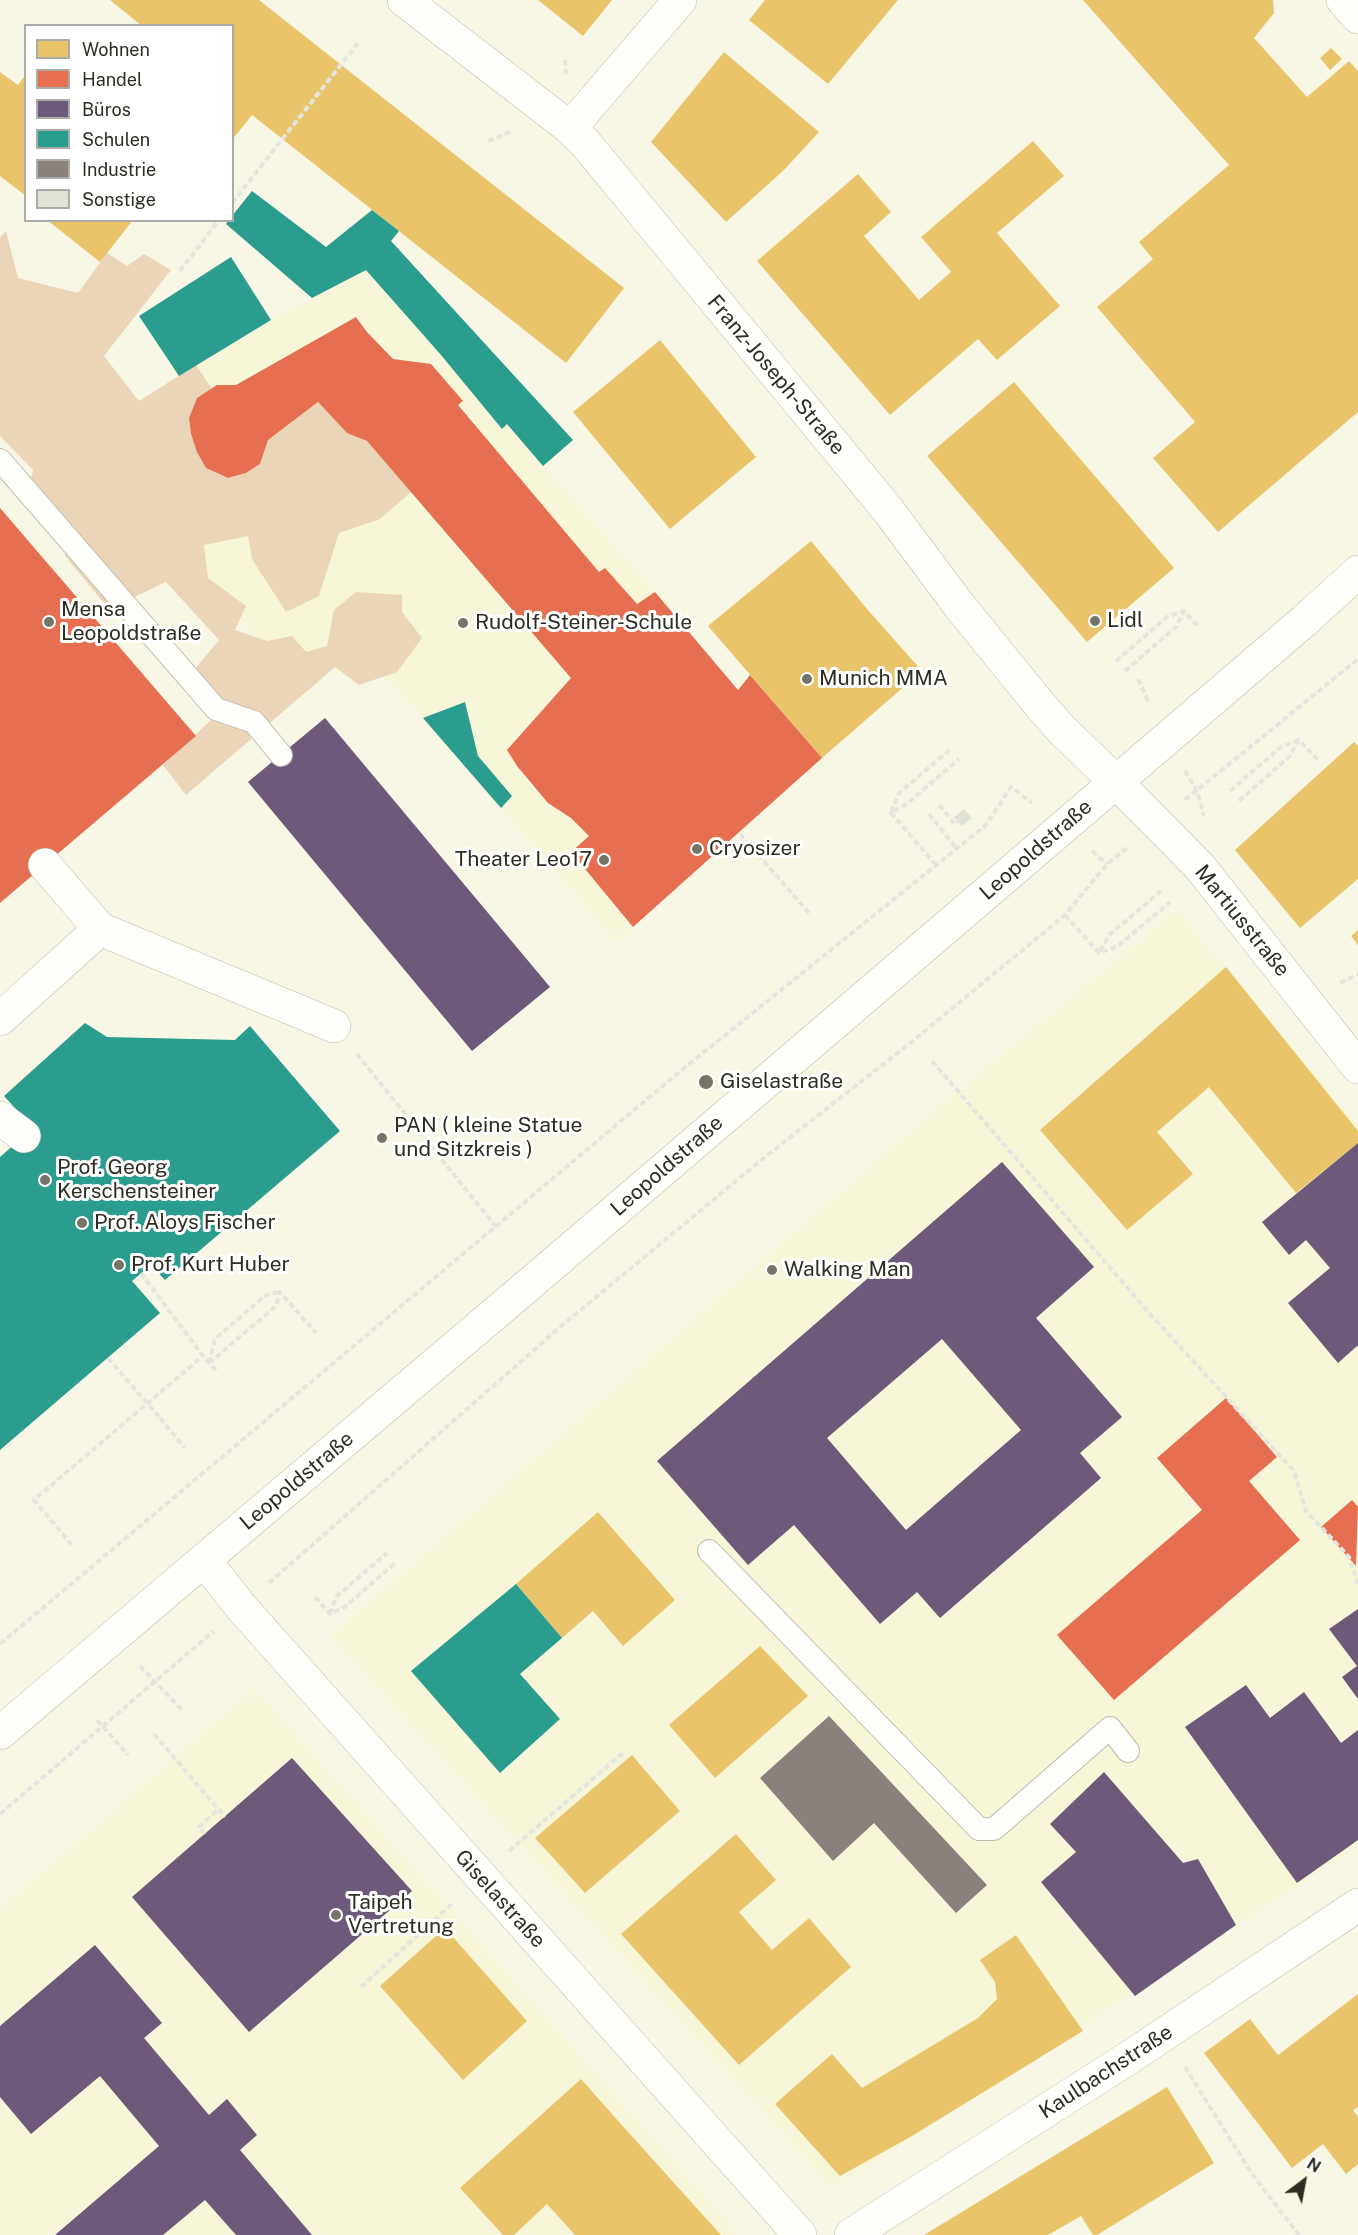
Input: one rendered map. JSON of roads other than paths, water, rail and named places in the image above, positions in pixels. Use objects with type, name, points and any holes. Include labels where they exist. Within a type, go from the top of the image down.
[{"type":"main road","name":"Franz-Joseph-Straße","points":[[404,0],[570,128],[586,144],[888,510],[958,604],[1040,705],[1062,730],[1116,782]]},
{"type":"main road","points":[[570,128],[680,0]]},
{"type":"main road","points":[[1343,0],[1358,17]]},
{"type":"main road","name":"Leopoldstraße","points":[[0,1733],[1305,621],[1358,572]]},
{"type":"main road","name":"Martiusstraße","points":[[1116,782],[1200,867],[1358,1067]]},
{"type":"main road","points":[[45,865],[100,929],[334,1026]]},
{"type":"main road","points":[[0,1019],[100,929]]},
{"type":"main road","name":"Giselastraße","points":[[204,1560],[242,1608],[800,2235]]},
{"type":"main road","name":"Kaulbachstraße","points":[[851,2235],[1127,2059],[1358,1905]]},
{"type":"lane","points":[[0,460],[216,709],[254,722],[280,755]]},
{"type":"lane","points":[[709,1551],[979,1829],[994,1829],[1110,1728],[1128,1750]]},
{"type":"place","name":"Lidl","points":[[1095,621]]},
{"type":"place","name":"Mensa Leopoldstraße","points":[[49,622]]},
{"type":"place","name":"Rudolf-Steiner-Schule","points":[[463,623]]},
{"type":"place","name":"Munich MMA","points":[[807,679]]},
{"type":"place","name":"Cryosizer","points":[[697,849]]},
{"type":"place","name":"Theater Leo17","points":[[604,860]]},
{"type":"place","name":"Giselastraße","points":[[706,1082]]},
{"type":"place","name":"PAN ( kleine Statue und Sitzkreis )","points":[[382,1138]]},
{"type":"place","name":"Prof. Georg Kerschensteiner","points":[[45,1180]]},
{"type":"place","name":"Prof. Aloys Fischer","points":[[82,1223]]},
{"type":"place","name":"Prof. Kurt Huber","points":[[119,1265]]},
{"type":"place","name":"Walking Man","points":[[772,1270]]},
{"type":"place","name":"Taipeh Vertretung","points":[[336,1915]]}]
